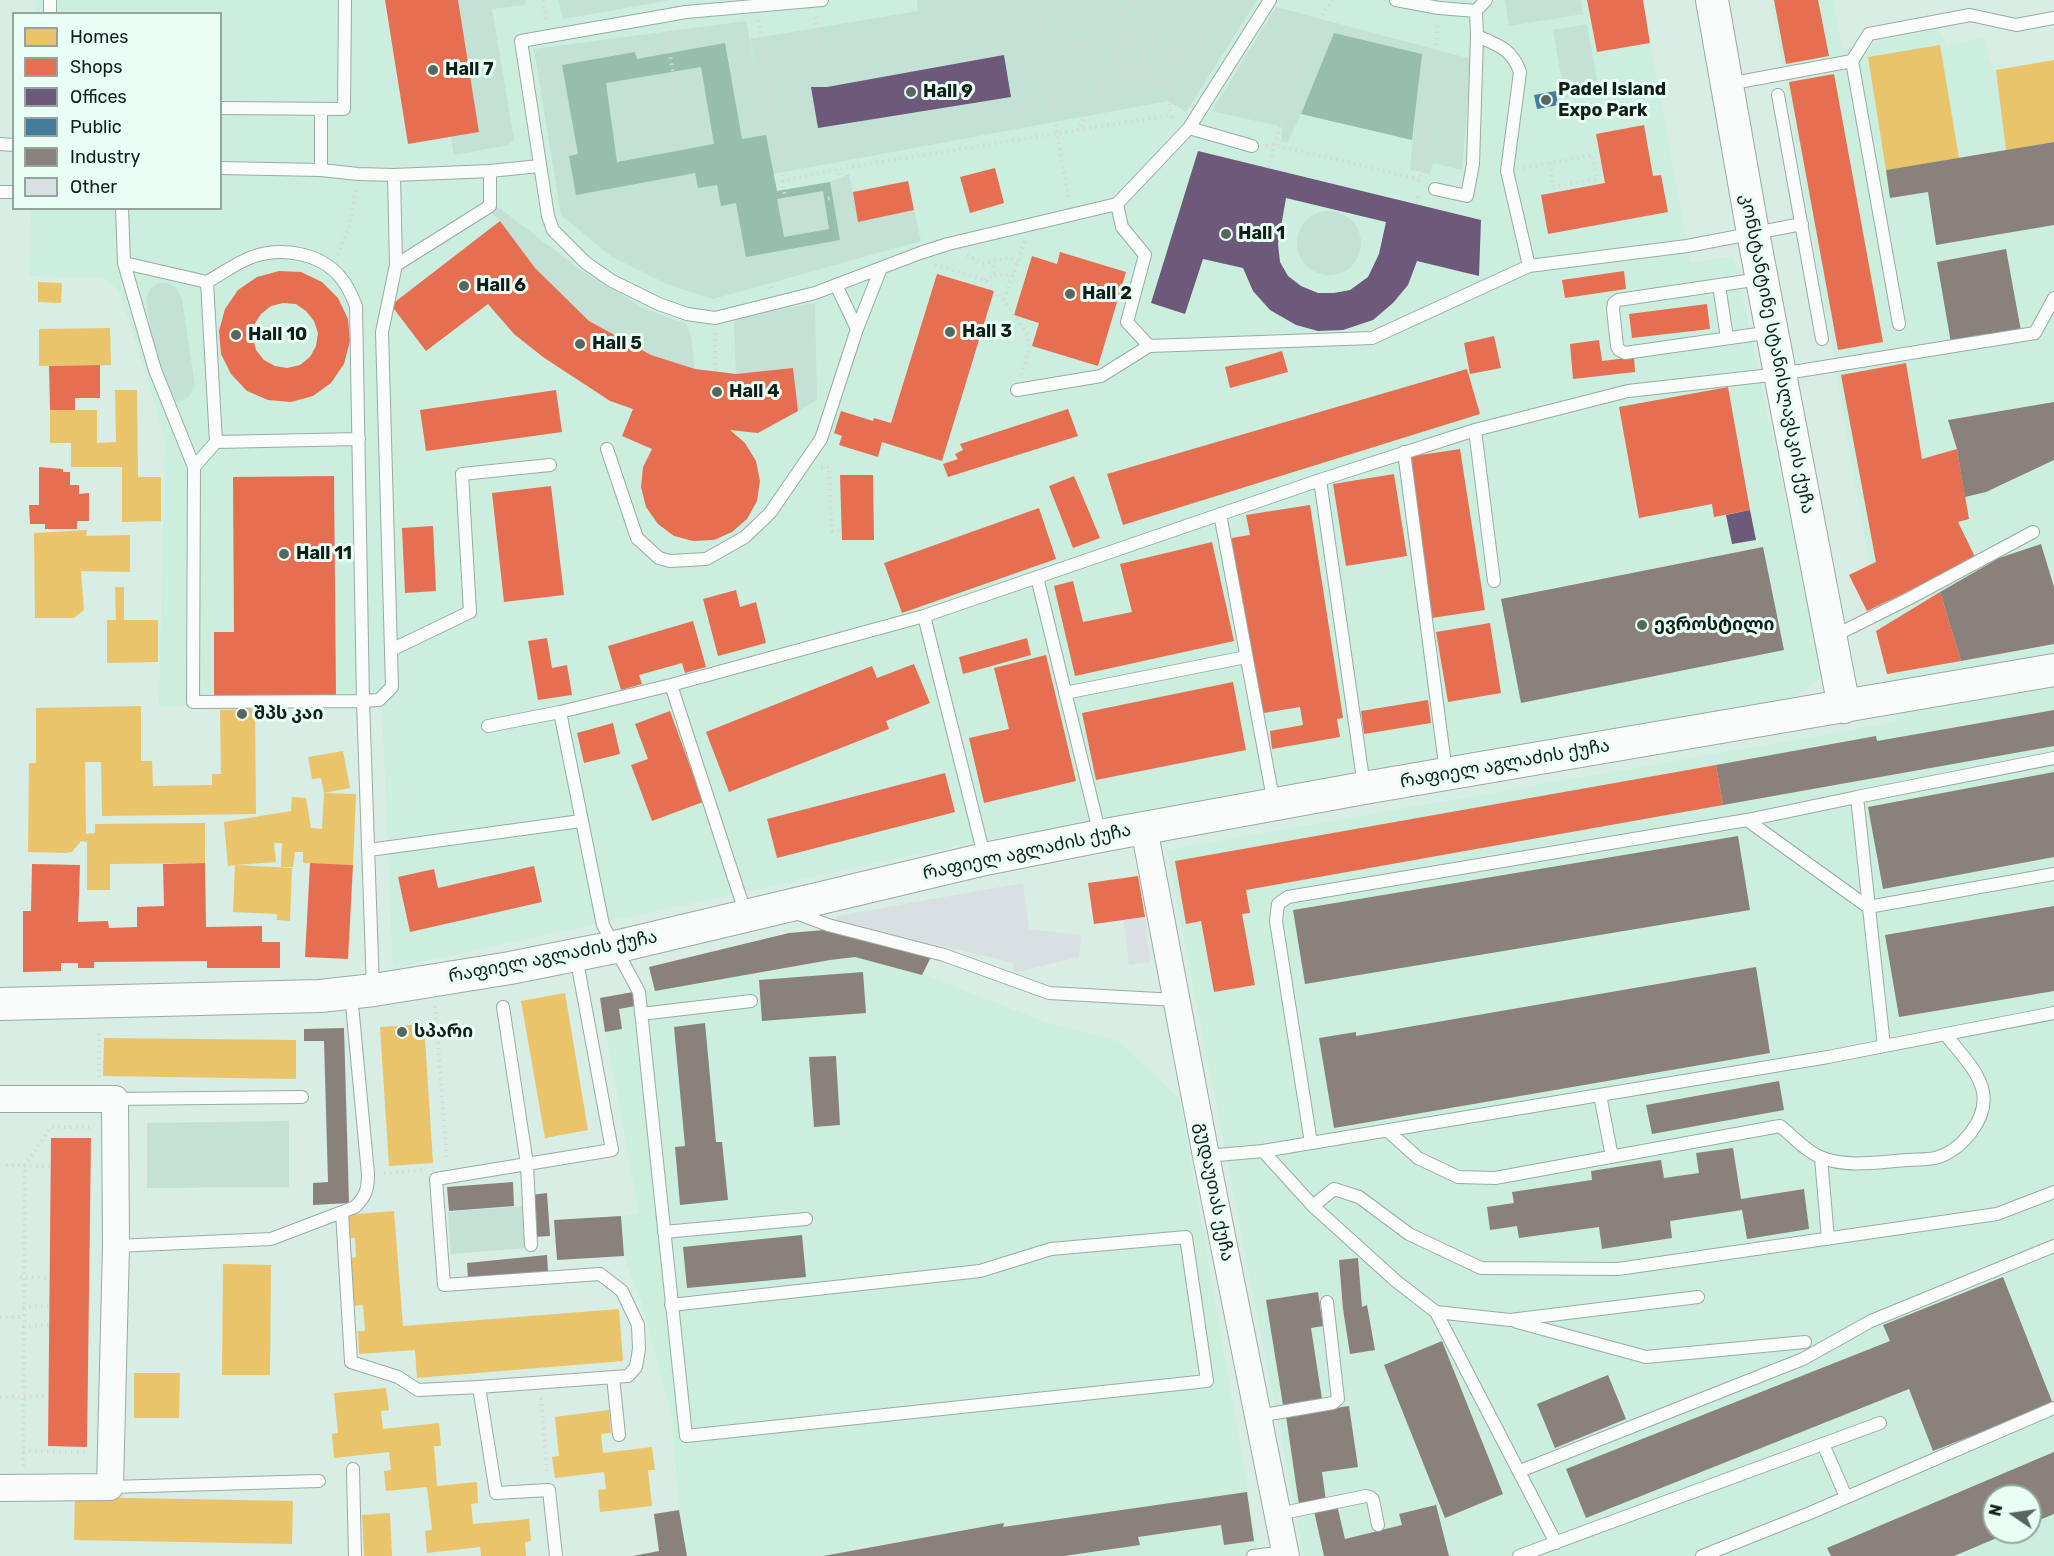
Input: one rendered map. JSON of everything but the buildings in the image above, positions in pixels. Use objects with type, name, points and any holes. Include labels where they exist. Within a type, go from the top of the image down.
[{"type":"street","name":"კონსტანტინე სტანისლავსკის ქუჩა","points":[[1712,0],[1761,278],[1844,707]]},
{"type":"street","name":"რაფიელ აგლაძის ქუჩა","points":[[0,1004],[262,999],[362,992],[615,947],[985,859],[1100,836],[1446,773],[2054,670]]},
{"type":"street","name":"გუდაუთას ქუჩა","points":[[1144,828],[1206,1156],[1286,1554]]},
{"type":"street","points":[[0,1100],[107,1099],[116,1127],[116,1246],[110,1487],[12,1488]]},
{"type":"lane","points":[[222,108],[344,109],[345,0]]},
{"type":"lane","points":[[817,1],[757,4],[686,12],[521,40],[548,216],[554,230],[586,263],[612,280],[659,304],[687,314],[716,318],[774,304],[836,285],[930,249],[1117,204],[1189,128],[1270,0]]},
{"type":"lane","points":[[1396,0],[1439,8],[1476,11]]},
{"type":"lane","points":[[1435,189],[1467,196],[1473,164],[1476,11],[1486,0]]},
{"type":"lane","points":[[1899,324],[1852,61],[1869,34],[1970,15],[2016,25],[2054,18]]},
{"type":"lane","points":[[1477,36],[1500,46],[1515,59],[1520,72],[1507,171],[1529,266]]},
{"type":"lane","points":[[1728,84],[1852,61]]},
{"type":"lane","points":[[1778,95],[1822,339]]},
{"type":"lane","points":[[321,109],[321,170]]},
{"type":"lane","points":[[1189,128],[1252,146]]},
{"type":"lane","points":[[222,168],[321,170],[394,175],[490,171],[539,166]]},
{"type":"lane","points":[[396,265],[490,206],[490,171]]},
{"type":"lane","points":[[122,210],[124,263],[155,370],[194,466],[193,702],[379,700],[392,687],[382,332],[396,265],[394,175]]},
{"type":"lane","points":[[1117,204],[1122,227],[1145,255],[1127,322],[1149,346]]},
{"type":"lane","points":[[1017,390],[1101,376],[1149,346],[1372,338],[1529,266],[1687,246],[1802,224]]},
{"type":"lane","points":[[116,1246],[271,1239],[355,1207],[368,1192],[362,992],[369,850],[363,701],[356,306],[340,277],[323,264],[301,254],[273,252],[249,258],[207,282],[124,263]]},
{"type":"lane","points":[[607,449],[637,538],[659,558],[670,561],[706,559],[745,537],[770,513],[821,439],[857,329],[881,268]]},
{"type":"lane","points":[[1761,278],[1618,300],[1614,303],[1613,309],[1617,346],[1625,353],[1772,332]]},
{"type":"lane","points":[[194,466],[216,442],[207,282]]},
{"type":"lane","points":[[836,285],[857,329]]},
{"type":"lane","points":[[1719,285],[1727,338]]},
{"type":"lane","points":[[488,726],[560,712],[671,685],[924,616],[1404,452],[1475,430],[1628,391],[1780,374],[2036,333],[2054,298]]},
{"type":"lane","points":[[1475,430],[1494,581]]},
{"type":"lane","points":[[216,442],[359,439]]},
{"type":"lane","points":[[1404,452],[1446,773]]},
{"type":"lane","points":[[391,650],[470,612],[462,474],[550,465]]},
{"type":"lane","points":[[1320,480],[1364,788]]},
{"type":"lane","points":[[1220,514],[1274,804]]},
{"type":"lane","points":[[1831,638],[2032,532]]},
{"type":"lane","points":[[1037,577],[1100,836]]},
{"type":"lane","points":[[924,616],[985,859]]},
{"type":"lane","points":[[1065,693],[1246,657]]},
{"type":"lane","points":[[671,685],[746,915]]},
{"type":"lane","points":[[560,712],[603,926],[639,992],[671,1305],[686,1436],[1207,1381],[1186,1237],[1051,1249],[980,1271],[671,1305]]},
{"type":"lane","points":[[1311,1143],[1276,921],[1278,903],[1288,897],[1747,820],[2054,758]]},
{"type":"lane","points":[[1857,797],[1884,1046]]},
{"type":"lane","points":[[1747,820],[1868,907],[2054,874]]},
{"type":"lane","points":[[369,850],[581,821]]},
{"type":"lane","points":[[781,907],[828,925],[944,955],[1049,993],[1176,1000]]},
{"type":"lane","points":[[342,1212],[351,1362],[398,1377],[418,1390],[628,1376],[636,1367],[639,1349],[638,1325],[622,1291],[600,1274],[444,1285],[442,1178],[612,1150],[576,955]]},
{"type":"lane","points":[[641,1014],[751,1001]]},
{"type":"lane","points":[[504,1007],[527,1164],[531,1245]]},
{"type":"lane","points":[[1206,1156],[1263,1151],[1600,1095],[1946,1035],[2054,1013]]},
{"type":"lane","points":[[1387,1130],[1418,1158],[1458,1177],[1495,1178],[1780,1126],[1801,1146],[1821,1158],[1839,1162],[1870,1163],[1936,1158],[1958,1146],[1974,1127],[1980,1114],[1983,1095],[1979,1078],[1946,1035]]},
{"type":"lane","points":[[1600,1095],[1612,1157]]},
{"type":"lane","points":[[107,1099],[302,1097]]},
{"type":"lane","points":[[1263,1151],[1313,1206],[1396,1281],[1436,1312],[1556,1543]]},
{"type":"lane","points":[[1821,1158],[1828,1239]]},
{"type":"lane","points":[[1313,1206],[1334,1190],[1359,1197],[1409,1234],[1481,1268],[1618,1269],[1997,1214],[2054,1192]]},
{"type":"lane","points":[[664,1232],[806,1219]]},
{"type":"lane","points":[[1520,1471],[1803,1359],[1871,1321],[2054,1246]]},
{"type":"lane","points":[[1510,1320],[1698,1297]]},
{"type":"lane","points":[[1258,1416],[1333,1403],[1338,1399],[1328,1302]]},
{"type":"lane","points":[[1436,1312],[1510,1320],[1646,1357],[1805,1342]]},
{"type":"lane","points":[[614,1377],[619,1435]]},
{"type":"lane","points":[[479,1387],[496,1493],[549,1490],[556,1556]]},
{"type":"lane","points":[[1702,1556],[2054,1408]]},
{"type":"lane","points":[[1519,1556],[1880,1423]]},
{"type":"lane","points":[[1823,1444],[1846,1497]]},
{"type":"lane","points":[[353,1469],[355,1556]]},
{"type":"lane","points":[[110,1487],[319,1481]]},
{"type":"lane","points":[[1278,1514],[1366,1496],[1372,1500],[1378,1525]]},
{"type":"lane","points":[[1253,1556],[1286,1554]]},
{"type":"path","points":[[982,0],[991,58]]},
{"type":"path","points":[[1038,0],[1057,134],[1072,214]]},
{"type":"path","points":[[1105,0],[1134,30]]},
{"type":"path","points":[[1129,0],[1131,8]]},
{"type":"path","points":[[1140,7],[1142,0]]},
{"type":"path","points":[[1164,0],[1165,6],[1171,11],[1181,9]]},
{"type":"path","points":[[1181,9],[1185,0]]},
{"type":"path","points":[[1268,168],[1318,21],[1332,0]]},
{"type":"path","points":[[817,1],[827,87]]},
{"type":"path","points":[[1152,37],[1206,12],[1216,1]]},
{"type":"path","points":[[1121,15],[1131,8],[1152,3]]},
{"type":"path","points":[[782,181],[838,169],[1077,132],[1170,115],[1168,91],[1148,25],[1147,17],[1152,3]]},
{"type":"path","points":[[757,4],[785,198],[793,207],[843,195]]},
{"type":"path","points":[[1147,17],[1165,6]]},
{"type":"path","points":[[1417,204],[1439,8]]},
{"type":"path","points":[[1181,9],[1187,15],[1189,28],[1194,35],[1213,53]]},
{"type":"path","points":[[1206,12],[1203,23],[1206,46]]},
{"type":"path","points":[[1025,51],[1090,40],[1148,25]]},
{"type":"path","points":[[1077,132],[1134,30]]},
{"type":"path","points":[[1163,31],[1173,39],[1178,65]]},
{"type":"path","points":[[1173,39],[1194,35]]},
{"type":"path","points":[[1129,39],[1142,48],[1156,48],[1177,57]]},
{"type":"path","points":[[1090,40],[1099,92]]},
{"type":"path","points":[[1078,42],[1092,49],[1112,45],[1123,50],[1130,56],[1130,65],[1136,75]]},
{"type":"path","points":[[1168,91],[1192,54],[1206,46]]},
{"type":"path","points":[[1104,59],[1105,48]]},
{"type":"path","points":[[1142,48],[1143,63],[1149,72]]},
{"type":"path","points":[[634,139],[663,113],[675,88],[671,52]]},
{"type":"path","points":[[1095,68],[1104,59],[1119,57]]},
{"type":"path","points":[[1143,57],[1159,62]]},
{"type":"path","points":[[1111,70],[1143,63]]},
{"type":"path","points":[[1149,72],[1184,65]]},
{"type":"path","points":[[1099,92],[1119,86],[1123,78],[1124,67]]},
{"type":"path","points":[[1095,68],[1119,86],[1134,90],[1144,85],[1149,72]]},
{"type":"path","points":[[1123,78],[1136,75],[1147,78],[1168,91]]},
{"type":"path","points":[[1252,146],[1274,145],[1419,179],[1435,189]]},
{"type":"path","points":[[1507,171],[1550,163],[1593,155],[1597,179],[1553,187],[1550,163]]},
{"type":"path","points":[[838,169],[848,227],[913,214]]},
{"type":"path","points":[[332,270],[350,224],[358,174]]},
{"type":"path","points":[[490,206],[527,248]]},
{"type":"path","points":[[888,219],[897,261]]},
{"type":"path","points":[[1004,300],[1031,223]]},
{"type":"path","points":[[948,244],[982,264],[1010,257],[1018,263]]},
{"type":"path","points":[[930,249],[936,266],[985,280],[1004,300],[1028,336],[1029,350],[1017,390]]},
{"type":"path","points":[[992,262],[994,275]]},
{"type":"path","points":[[766,263],[774,304]]},
{"type":"path","points":[[985,280],[994,275],[1013,274]]},
{"type":"path","points":[[716,318],[716,371]]},
{"type":"path","points":[[803,465],[829,467],[832,531],[841,530]]},
{"type":"path","points":[[368,1174],[426,1170],[442,1178],[435,1006]]},
{"type":"path","points":[[99,1029],[107,1099]]},
{"type":"path","points":[[12,1488],[23,1452],[25,1165],[51,1127],[116,1127]]},
{"type":"path","points":[[6,1166],[51,1166]]},
{"type":"path","points":[[20,1277],[50,1278]]},
{"type":"path","points":[[23,1307],[49,1306]]},
{"type":"path","points":[[0,1317],[23,1317]]},
{"type":"path","points":[[23,1326],[49,1325]]},
{"type":"path","points":[[540,1382],[549,1490]]},
{"type":"path","points":[[0,1397],[48,1396]]},
{"type":"path","points":[[23,1452],[111,1452]]},
{"type":"shaded area","points":[[36,0],[1643,0],[1690,263],[1734,256],[1823,676],[1795,697],[959,845],[393,968],[382,707],[159,706],[165,439],[144,367],[118,290],[104,278],[30,276],[31,210],[222,210],[222,12],[35,12]]},
{"type":"shaded area","points":[[458,0],[525,0],[526,5],[492,9],[514,140],[508,145],[454,155],[451,137],[479,132]]},
{"type":"shaded area","points":[[558,0],[672,0],[563,19]]},
{"type":"shaded area","points":[[917,0],[1257,0],[1186,112],[1168,101],[773,174],[777,191],[830,182],[849,174],[859,222],[914,210],[921,241],[713,299],[669,285],[611,256],[561,215],[534,49],[746,21],[759,91],[750,39],[918,11]]},
{"type":"shaded area","points":[[1505,0],[1581,0],[1583,14],[1509,26]]},
{"type":"shaded area","points":[[1771,0],[1833,0],[1842,49],[1939,28],[1946,46],[1985,38],[1989,61],[1996,70],[2054,60],[2054,1556],[1304,1556],[1167,850],[1897,722]]},
{"type":"shaded area","points":[[1276,7],[1471,59],[1462,170],[1433,163],[1430,174],[1410,170],[1421,54],[1334,33],[1287,143],[1281,141],[1283,127],[1212,111]]},
{"type":"shaded area","points":[[1587,24],[1599,92],[1565,98],[1553,30]]},
{"type":"shaded area","points":[[1334,33],[1422,54],[1412,140],[1301,114]]},
{"type":"shaded area","points":[[725,43],[742,139],[766,135],[777,191],[830,182],[840,240],[746,257],[736,203],[721,206],[717,185],[698,188],[695,173],[576,195],[569,156],[578,154],[562,65],[635,52],[637,59]],"holes":[[[701,67],[714,144],[617,162],[606,83]],[[823,191],[829,229],[784,237],[777,199]]]},
{"type":"shaded area","points":[[490,201],[582,271],[645,309],[686,324],[691,335],[695,369],[651,355],[589,321],[535,268],[500,221],[484,206]]},
{"type":"shaded area","points":[[1323,211],[1335,211],[1352,220],[1359,231],[1361,243],[1359,255],[1352,266],[1335,275],[1323,275],[1311,270],[1302,261],[1297,249],[1297,237],[1302,225],[1311,216]]},
{"type":"shaded area","points":[[158,283],[168,283],[174,286],[182,300],[195,386],[188,397],[180,401],[171,399],[161,390],[146,300],[150,289]]},
{"type":"shaded area","points":[[815,303],[817,400],[798,411],[793,368],[736,374],[734,322],[739,317]]},
{"type":"shaded area","points":[[789,933],[922,974],[1048,1023],[1120,1042],[1180,1100],[1259,1556],[891,1556],[890,1543],[816,1556],[687,1556],[679,1510],[672,1416],[641,1301],[624,1256],[621,1216],[639,1214],[600,998],[654,991],[649,967]]},
{"type":"shaded area","points":[[289,1121],[289,1187],[147,1188],[147,1123]]},
{"type":"shaded area","points":[[524,1206],[528,1248],[451,1254],[448,1212]]},
{"type":"place","name":"Hall 7","points":[[433,70]]},
{"type":"place","name":"Hall 9","points":[[911,92]]},
{"type":"place","name":"Padel Island Expo Park","points":[[1546,100]]},
{"type":"place","name":"Hall 1","points":[[1226,234]]},
{"type":"place","name":"Hall 6","points":[[464,286]]},
{"type":"place","name":"Hall 2","points":[[1070,294]]},
{"type":"place","name":"Hall 3","points":[[950,332]]},
{"type":"place","name":"Hall 10","points":[[236,335]]},
{"type":"place","name":"Hall 5","points":[[580,344]]},
{"type":"place","name":"Hall 4","points":[[717,392]]},
{"type":"place","name":"Hall 11","points":[[284,554]]},
{"type":"place","name":"ევროსტილი","points":[[1642,625]]},
{"type":"place","name":"შპს კაი","points":[[242,714]]},
{"type":"place","name":"სპარი","points":[[402,1032]]}]
